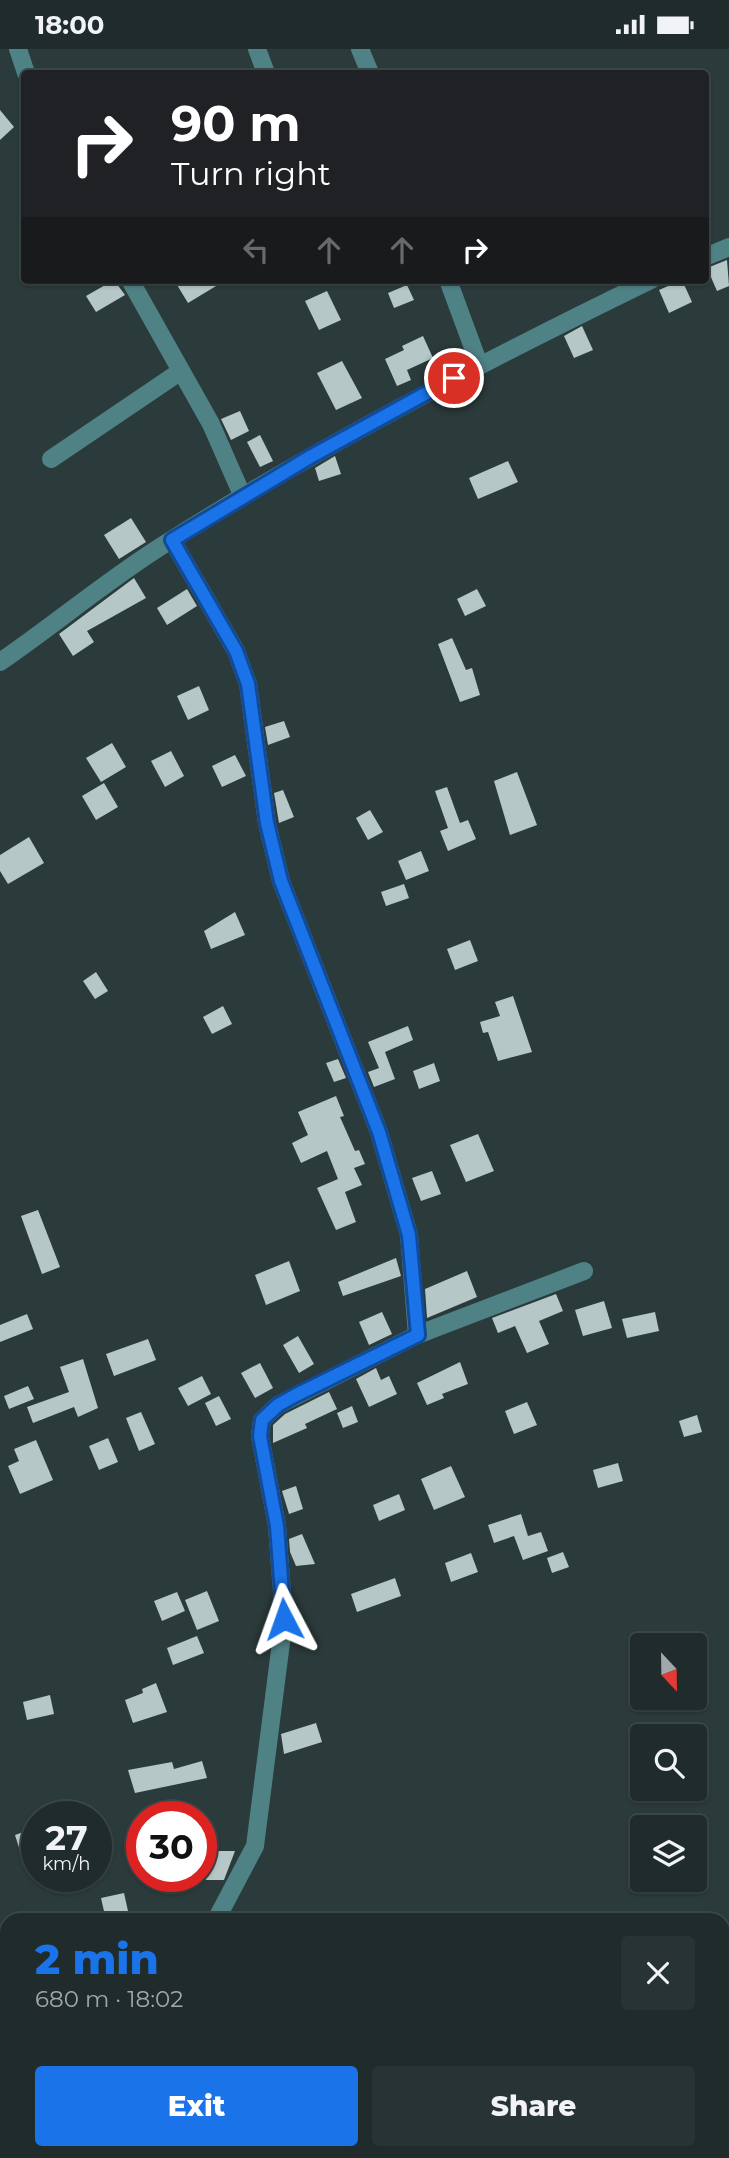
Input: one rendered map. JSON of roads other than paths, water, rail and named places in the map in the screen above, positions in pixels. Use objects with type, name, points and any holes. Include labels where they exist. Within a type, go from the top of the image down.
[{"type":"street","points":[[18,49],[25,70]]},
{"type":"street","points":[[257,49],[265,70]]},
{"type":"street","points":[[360,49],[369,70]]},
{"type":"street","points":[[709,255],[729,247]]},
{"type":"street","points":[[132,284],[211,424],[243,497]]},
{"type":"street","points":[[449,284],[479,365]]},
{"type":"street","points":[[0,662],[172,540],[243,497],[479,365],[643,284]]},
{"type":"street","points":[[51,459],[181,371]]},
{"type":"street","points":[[172,540],[236,651],[248,684],[267,823],[281,881],[382,1145],[409,1235],[418,1335]]},
{"type":"street","points":[[220,1913],[255,1846],[284,1619],[277,1526],[260,1436],[262,1420],[278,1405],[300,1393],[418,1335],[584,1271]]}]
